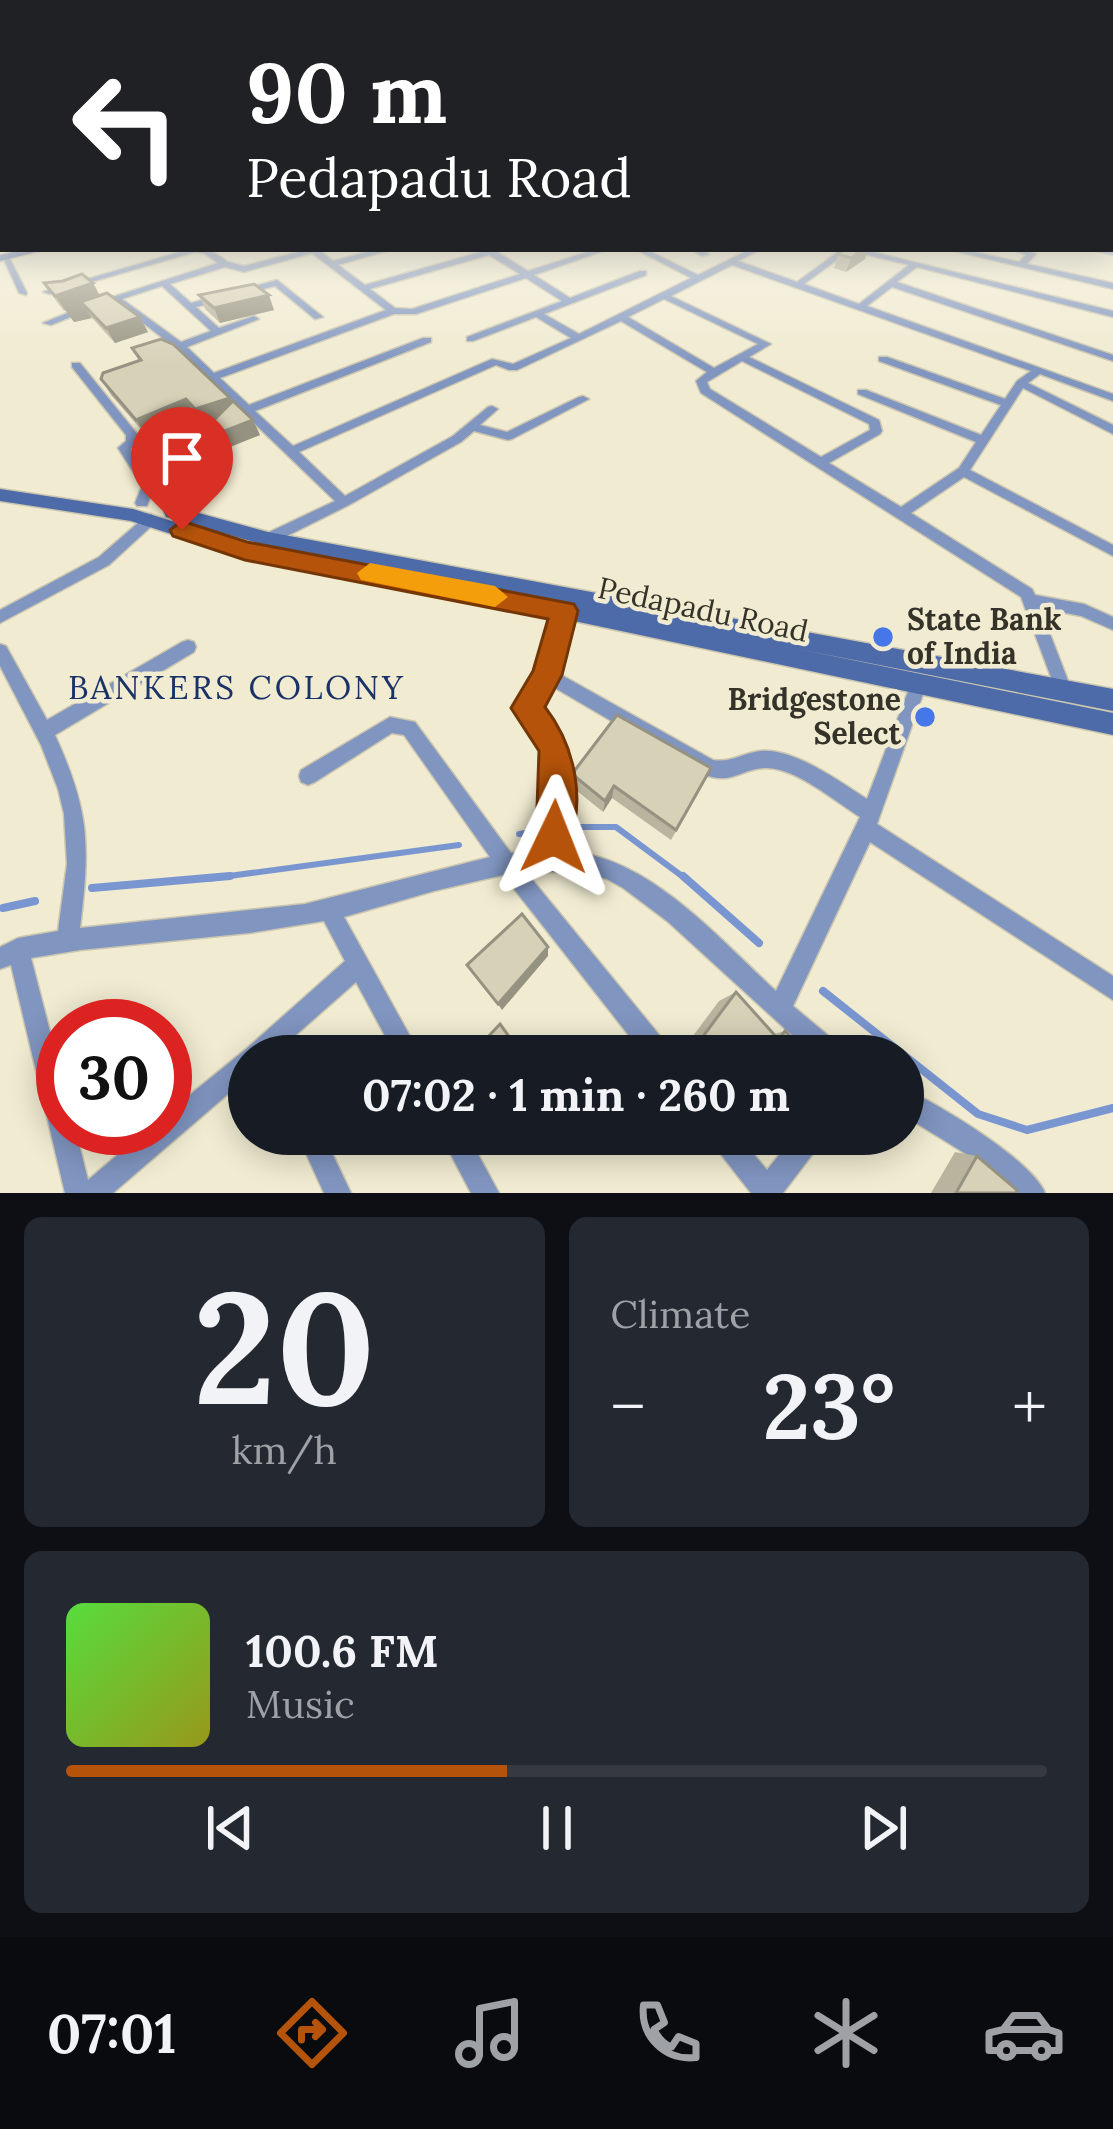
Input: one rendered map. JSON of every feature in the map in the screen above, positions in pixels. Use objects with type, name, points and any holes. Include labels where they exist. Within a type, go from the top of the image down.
[{"type":"main road","name":"Pedapadu Road","points":[[0,482],[268,539],[1113,700]]},
{"type":"main road","name":"Pedapadu Road","points":[[0,495],[147,511],[245,551],[1113,724]]},
{"type":"street","points":[[47,292],[179,255]]},
{"type":"street","points":[[212,255],[225,265],[244,269],[285,255]]},
{"type":"street","points":[[321,255],[393,311]]},
{"type":"street","points":[[331,264],[367,255]]},
{"type":"street","points":[[365,288],[476,255]]},
{"type":"street","points":[[497,255],[569,301]]},
{"type":"street","points":[[213,377],[393,311],[413,312],[588,255]]},
{"type":"street","points":[[650,255],[698,278]]},
{"type":"street","points":[[292,451],[496,361],[513,368],[748,255]]},
{"type":"street","points":[[799,284],[841,255]]},
{"type":"street","points":[[874,255],[1113,314]]},
{"type":"street","points":[[975,255],[1113,286]]},
{"type":"street","points":[[1021,265],[1031,255]]},
{"type":"street","points":[[2,257],[23,293]]},
{"type":"street","points":[[735,263],[1113,398]]},
{"type":"street","points":[[861,307],[915,264]]},
{"type":"street","points":[[48,323],[225,265]]},
{"type":"street","points":[[470,340],[643,273]]},
{"type":"street","points":[[163,282],[217,332]]},
{"type":"street","points":[[189,306],[277,283],[318,317]]},
{"type":"street","points":[[893,284],[1113,358]]},
{"type":"street","points":[[664,296],[765,340],[764,347],[701,381],[705,391],[1034,601],[1084,610],[1113,624]]},
{"type":"street","points":[[115,298],[180,346],[344,502]]},
{"type":"street","points":[[537,314],[579,338]]},
{"type":"street","points":[[621,317],[714,372]]},
{"type":"street","points":[[180,346],[254,319]]},
{"type":"street","points":[[250,409],[427,340]]},
{"type":"street","points":[[743,358],[875,422],[876,431],[820,463]]},
{"type":"street","points":[[883,359],[1006,403]]},
{"type":"street","points":[[0,616],[104,562],[147,511],[148,486],[124,448],[132,443],[133,435],[76,365]]},
{"type":"street","points":[[901,513],[963,471],[1006,403],[1039,370]]},
{"type":"street","points":[[1022,382],[1113,430]]},
{"type":"street","points":[[862,392],[984,442]]},
{"type":"street","points":[[474,427],[508,436],[584,399]]},
{"type":"street","points":[[268,539],[344,502],[474,427],[491,409]]},
{"type":"street","points":[[963,471],[1113,551]]},
{"type":"street","points":[[1034,601],[1064,691]]},
{"type":"street","points":[[555,862],[558,761],[555,746],[527,708],[547,675],[564,611]]},
{"type":"street","points":[[45,731],[188,647]]},
{"type":"street","points":[[0,651],[45,731],[77,839],[68,941]]},
{"type":"street","points":[[547,675],[722,773],[767,758],[785,763],[1113,989]]},
{"type":"street","points":[[779,1009],[868,820],[918,686]]},
{"type":"street","points":[[308,776],[401,723],[643,1035]]},
{"type":"street","points":[[78,1193],[9,954],[68,941],[329,910],[508,864],[555,862],[610,869],[646,894],[809,1035]]},
{"type":"street","points":[[329,910],[398,1035]]},
{"type":"street","points":[[282,1035],[358,965]]},
{"type":"street","points":[[93,1193],[228,1081]]},
{"type":"street","points":[[924,1114],[988,1153],[1032,1193]]},
{"type":"street","points":[[320,1155],[338,1193]]},
{"type":"street","points":[[465,1155],[486,1193]]},
{"type":"street","points":[[737,1155],[767,1193],[796,1155]]},
{"type":"building","points":[[82,274],[93,283],[55,296],[44,283],[63,281]]},
{"type":"building","points":[[254,284],[269,295],[214,308],[199,295]]},
{"type":"building","points":[[107,293],[140,317],[106,328],[83,304],[65,307]]},
{"type":"building","points":[[161,339],[173,344],[230,398],[195,409],[186,399],[136,420],[101,379],[103,373],[141,360],[132,348]]},
{"type":"building","points":[[233,401],[253,420],[217,434],[209,425]]},
{"type":"building","points":[[617,715],[711,768],[676,830],[614,786],[605,801],[572,774]]},
{"type":"building","points":[[522,914],[548,947],[498,1004],[467,965]]},
{"type":"building","points":[[736,992],[775,1035],[704,1035]]},
{"type":"building","points":[[500,1024],[508,1035],[490,1035]]},
{"type":"building","points":[[977,1156],[1017,1190],[1016,1193],[956,1193]]},
{"type":"waterway","points":[[579,827],[616,827],[686,879]]},
{"type":"waterway","points":[[519,834],[540,831]]},
{"type":"waterway","points":[[228,876],[459,845]]},
{"type":"waterway","points":[[92,888],[228,876]]},
{"type":"waterway","points":[[207,879],[228,876]]},
{"type":"waterway","points":[[683,876],[759,943]]},
{"type":"waterway","points":[[3,908],[35,901]]},
{"type":"waterway","points":[[823,991],[978,1114],[1027,1130],[1113,1108]]},
{"type":"slow traffic","points":[[370,573],[495,597]]},
{"type":"place","name":"State Bank of India","points":[[883,637]]},
{"type":"place","name":"Bridgestone Select","points":[[925,717]]},
{"type":"district","name":"BANKERS COLONY","points":[[237,687]]},
{"type":"route","points":[[182,530],[245,551],[564,611],[547,675],[527,708],[555,746],[554,837]]}]
